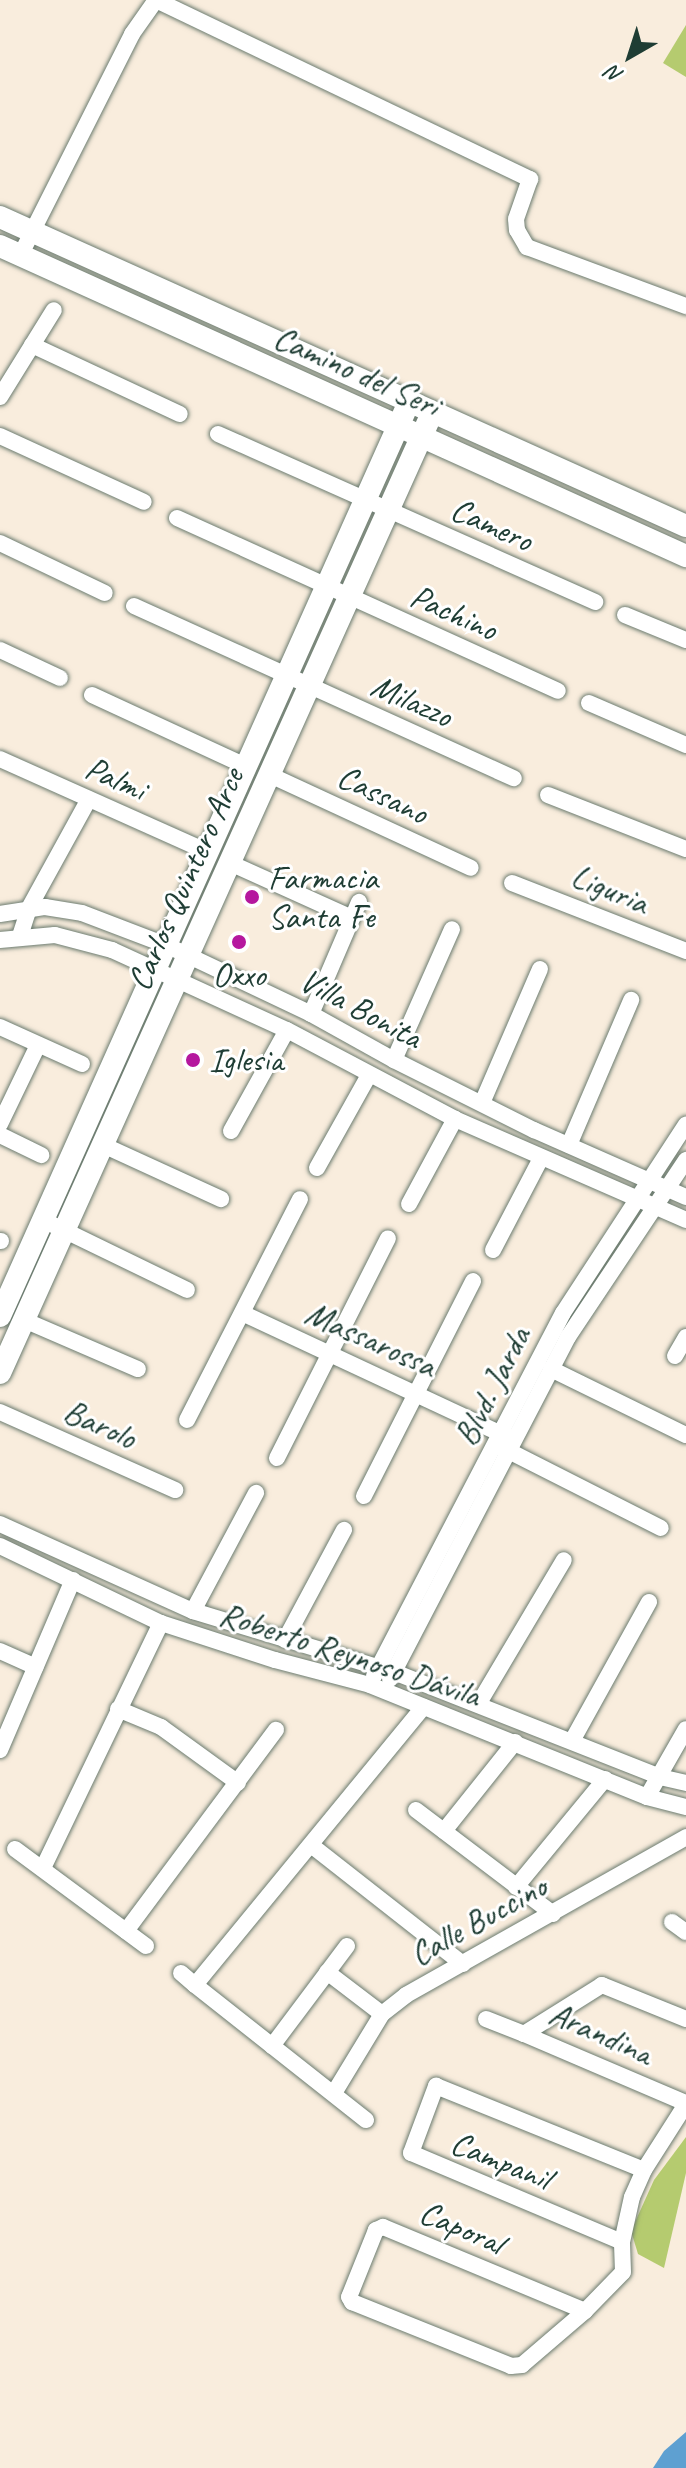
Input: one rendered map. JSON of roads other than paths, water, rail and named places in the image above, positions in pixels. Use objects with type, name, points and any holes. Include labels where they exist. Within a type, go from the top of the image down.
[{"type":"main road","name":"Camino del Seri","points":[[0,217],[686,526]]},
{"type":"main road","name":"Camino del Seri","points":[[10,251],[686,556]]},
{"type":"main road","name":"Carlos Quintero Arce","points":[[0,1316],[409,402]]},
{"type":"main road","name":"Carlos Quintero Arce","points":[[0,1373],[432,413]]},
{"type":"street","points":[[10,251],[32,233],[127,43],[156,0],[530,179],[516,219],[517,230],[527,247],[686,306]]},
{"type":"street","points":[[0,397],[54,310]]},
{"type":"street","points":[[32,345],[180,414]]},
{"type":"street","name":"Camero","points":[[218,434],[595,602]]},
{"type":"street","points":[[0,436],[144,502]]},
{"type":"street","name":"Pachino","points":[[177,518],[349,599],[558,691]]},
{"type":"street","points":[[0,543],[105,593]]},
{"type":"street","name":"Milazzo","points":[[134,606],[514,778]]},
{"type":"street","points":[[625,615],[686,640]]},
{"type":"street","points":[[0,650],[60,678]]},
{"type":"street","points":[[92,695],[246,766]]},
{"type":"street","points":[[589,703],[686,745]]},
{"type":"street","name":"Palmi","points":[[0,759],[208,852]]},
{"type":"street","name":"Cassano","points":[[270,775],[471,868]]},
{"type":"street","points":[[548,795],[686,849]]},
{"type":"street","points":[[20,936],[29,908],[89,799]]},
{"type":"street","points":[[230,863],[352,918]]},
{"type":"street","name":"Liguria","points":[[512,883],[686,951]]},
{"type":"street","points":[[311,1014],[359,902]]},
{"type":"street","name":"Villa Bonita","points":[[0,914],[29,908],[82,913],[166,945],[311,1014],[394,1060],[482,1103],[686,1197]]},
{"type":"street","points":[[394,1060],[452,929]]},
{"type":"street","name":"Villa Bonita","points":[[0,940],[55,935],[82,940],[155,968],[287,1030],[455,1119],[686,1220]]},
{"type":"street","points":[[482,1103],[540,969]]},
{"type":"street","points":[[569,1145],[631,1000]]},
{"type":"street","points":[[0,1027],[82,1064]]},
{"type":"street","points":[[231,1131],[287,1030]]},
{"type":"street","points":[[0,1124],[38,1045]]},
{"type":"street","points":[[317,1168],[369,1075]]},
{"type":"street","points":[[409,1204],[455,1119]]},
{"type":"street","name":"Blvd. Jarda","points":[[377,1688],[506,1443],[563,1313],[686,1124]]},
{"type":"street","points":[[0,1135],[41,1155]]},
{"type":"street","points":[[103,1145],[221,1199]]},
{"type":"street","points":[[493,1250],[541,1158]]},
{"type":"street","name":"Blvd. Jarda","points":[[506,1443],[557,1372],[581,1316],[686,1160]]},
{"type":"street","points":[[187,1420],[244,1314],[300,1199]]},
{"type":"street","points":[[43,1220],[187,1290]]},
{"type":"street","points":[[277,1458],[332,1355],[388,1238]]},
{"type":"street","points":[[364,1496],[473,1281]]},
{"type":"street","name":"Massarossa","points":[[244,1314],[418,1392],[661,1528]]},
{"type":"street","points":[[24,1320],[138,1369]]},
{"type":"street","points":[[675,1356],[686,1337]]},
{"type":"street","points":[[557,1372],[686,1435]]},
{"type":"street","name":"Barolo","points":[[0,1412],[175,1490]]},
{"type":"street","points":[[193,1611],[256,1493]]},
{"type":"street","name":"Roberto Reynoso Dávila","points":[[0,1524],[193,1611],[386,1670],[572,1741],[663,1771],[686,1783]]},
{"type":"street","points":[[285,1640],[344,1530]]},
{"type":"street","name":"Roberto Reynoso Dávila","points":[[0,1546],[73,1580],[158,1628],[377,1688],[647,1797],[686,1807]]},
{"type":"street","points":[[479,1703],[564,1560]]},
{"type":"street","points":[[0,1750],[73,1580]]},
{"type":"street","points":[[572,1741],[649,1602]]},
{"type":"street","points":[[43,1868],[158,1628]]},
{"type":"street","points":[[0,1651],[36,1667]]},
{"type":"street","points":[[195,1985],[423,1707]]},
{"type":"street","points":[[118,1709],[161,1727],[238,1783]]},
{"type":"street","points":[[647,1797],[686,1729]]},
{"type":"street","points":[[126,1931],[276,1730]]},
{"type":"street","points":[[444,1831],[515,1742]]},
{"type":"street","points":[[516,1887],[605,1779]]},
{"type":"street","points":[[416,1810],[553,1914]]},
{"type":"street","name":"Calle Buccino","points":[[334,2093],[382,2014],[412,1990],[686,1837]]},
{"type":"street","points":[[311,1845],[463,1964]]},
{"type":"street","points":[[15,1849],[146,1946]]},
{"type":"street","points":[[672,1922],[686,1932]]},
{"type":"street","points":[[272,2046],[347,1946]]},
{"type":"street","points":[[327,1972],[382,2014]]},
{"type":"street","points":[[181,1973],[366,2120]]},
{"type":"street","name":"Arandina","points":[[524,2034],[602,1985],[686,2019]]},
{"type":"street","points":[[486,2019],[524,2034]]},
{"type":"street","name":"Arandina","points":[[524,2034],[686,2104]]},
{"type":"street","name":"Campanil","points":[[622,2242],[411,2153],[434,2088],[440,2086],[644,2170]]},
{"type":"street","points":[[585,2311],[623,2272],[625,2216],[644,2170],[686,2104]]},
{"type":"street","name":"Caporal","points":[[383,2227],[585,2311],[517,2367],[350,2300],[376,2230],[383,2227]]},
{"type":"water","points":[[686,2432],[686,2468],[653,2468],[664,2451]]},
{"type":"place","name":"Farmacia Santa Fe","points":[[252,897]]},
{"type":"place","name":"Oxxo","points":[[239,942]]},
{"type":"place","name":"Iglesia","points":[[193,1060]]}]
